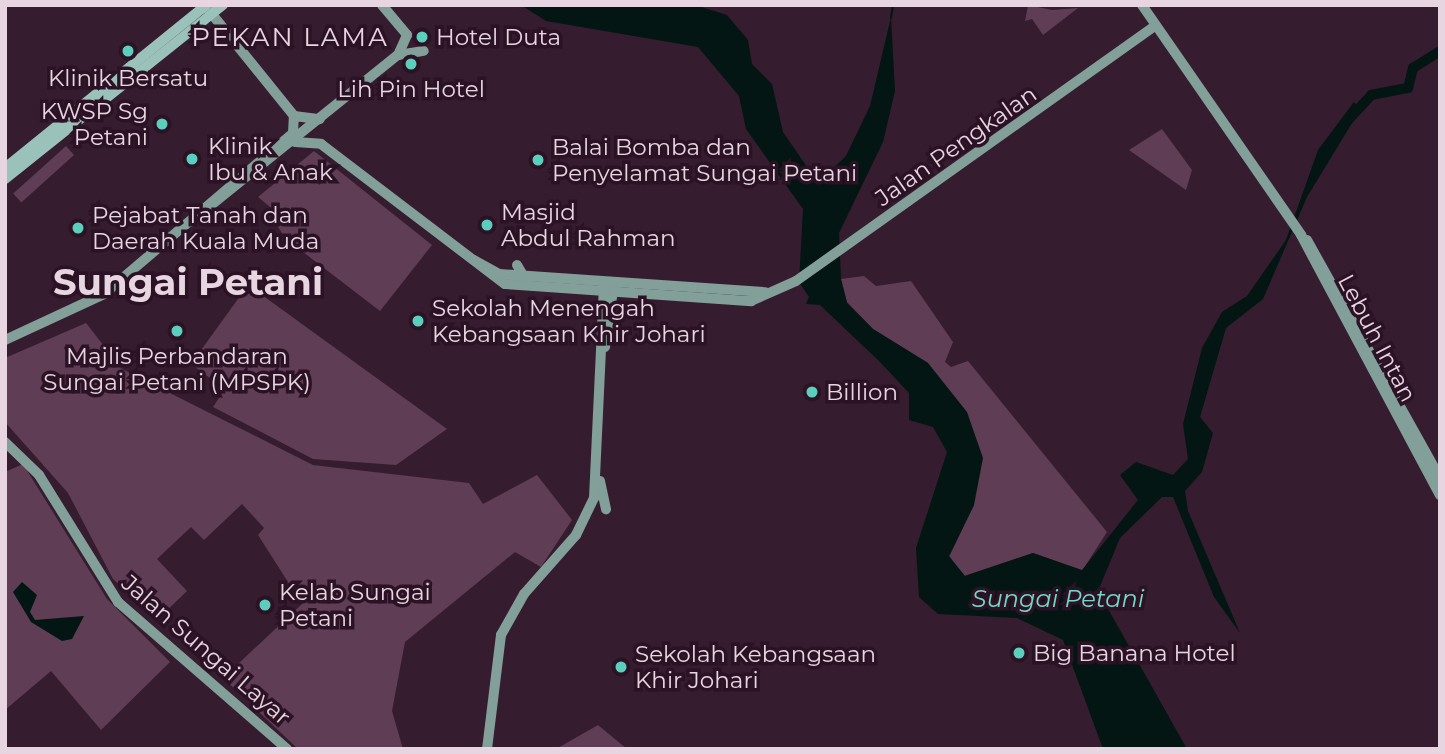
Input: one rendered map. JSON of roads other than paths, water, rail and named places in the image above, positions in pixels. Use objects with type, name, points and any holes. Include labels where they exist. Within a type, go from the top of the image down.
[{"type":"main road","points":[[5,168],[208,8],[223,5]]},
{"type":"main road","points":[[382,5],[424,51],[398,55]]},
{"type":"main road","name":"Lebuh Intan","points":[[1143,6],[1153,27],[1326,268],[1440,478]]},
{"type":"main road","points":[[208,8],[294,116],[294,137]]},
{"type":"main road","points":[[5,179],[208,8]]},
{"type":"main road","name":"Jalan Pengkalan","points":[[458,252],[499,274],[608,289],[740,302],[776,291],[796,281],[1153,27]]},
{"type":"main road","points":[[5,340],[84,307],[294,137],[306,132],[398,55],[407,35]]},
{"type":"main road","points":[[294,116],[321,119]]},
{"type":"main road","points":[[294,137],[321,144],[321,119]]},
{"type":"main road","name":"Jalan Pengkalan","points":[[321,144],[458,252],[505,284],[608,289]]},
{"type":"main road","name":"Lebuh Intan","points":[[1300,233],[1440,495]]},
{"type":"main road","points":[[517,265],[524,277]]},
{"type":"main road","points":[[486,749],[501,635],[524,594],[568,544],[594,498],[608,289]]},
{"type":"main road","name":"Jalan Sungai Layar","points":[[5,442],[39,475],[118,602],[286,749]]},
{"type":"main road","points":[[568,544],[596,478]]},
{"type":"main road","points":[[596,478],[606,509]]},
{"type":"main road","points":[[584,509],[594,498]]},
{"type":"water","name":"Sungai Petani","points":[[521,5],[695,5],[727,15],[748,40],[752,64],[772,84],[783,132],[818,183],[846,156],[870,106],[891,17],[895,91],[883,142],[839,233],[841,279],[847,303],[873,329],[928,363],[967,412],[983,458],[974,505],[949,556],[965,576],[1033,553],[1082,570],[1138,500],[1120,475],[1136,462],[1173,475],[1188,459],[1183,424],[1202,348],[1222,312],[1247,296],[1286,240],[1318,150],[1354,102],[1360,110],[1307,197],[1263,299],[1226,328],[1200,417],[1213,433],[1202,472],[1185,491],[1188,511],[1240,633],[1214,597],[1173,497],[1162,497],[1120,538],[1098,591],[1187,749],[1103,749],[1063,640],[1017,618],[938,614],[919,597],[916,548],[947,452],[933,427],[909,420],[909,393],[880,362],[820,305],[806,304],[809,297],[799,282],[803,209],[746,129],[739,96],[698,47],[546,21]]},
{"type":"water","points":[[22,582],[37,595],[30,612],[35,620],[84,616],[72,639],[62,641],[31,622],[13,592]]},
{"type":"waterway","points":[[891,18],[893,5]]},
{"type":"waterway","points":[[1349,119],[1371,95],[1408,88],[1413,68],[1440,51]]},
{"type":"place","name":"Hotel Duta","points":[[422,37]]},
{"type":"place","name":"Klinik Bersatu","points":[[128,51]]},
{"type":"place","name":"Lih Pin Hotel","points":[[411,64]]},
{"type":"place","name":"KWSP Sg Petani","points":[[162,124]]},
{"type":"place","name":"Klinik Ibu & Anak","points":[[192,159]]},
{"type":"place","name":"Balai Bomba dan Penyelamat Sungai Petani","points":[[538,160]]},
{"type":"place","name":"Masjid Abdul Rahman","points":[[487,225]]},
{"type":"place","name":"Pejabat Tanah dan Daerah Kuala Muda","points":[[78,228]]},
{"type":"place","name":"Sekolah Menengah Kebangsaan Khir Johari","points":[[418,321]]},
{"type":"place","name":"Majlis Perbandaran Sungai Petani (MPSPK)","points":[[177,331]]},
{"type":"place","name":"Billion","points":[[812,392]]},
{"type":"place","name":"Kelab Sungai Petani","points":[[265,605]]},
{"type":"place","name":"Big Banana Hotel","points":[[1019,653]]},
{"type":"place","name":"Sekolah Kebangsaan Khir Johari","points":[[621,667]]},
{"type":"district","name":"PEKAN LAMA","points":[[290,38]]},
{"type":"district","name":"Sungai Petani","points":[[188,282]]}]
